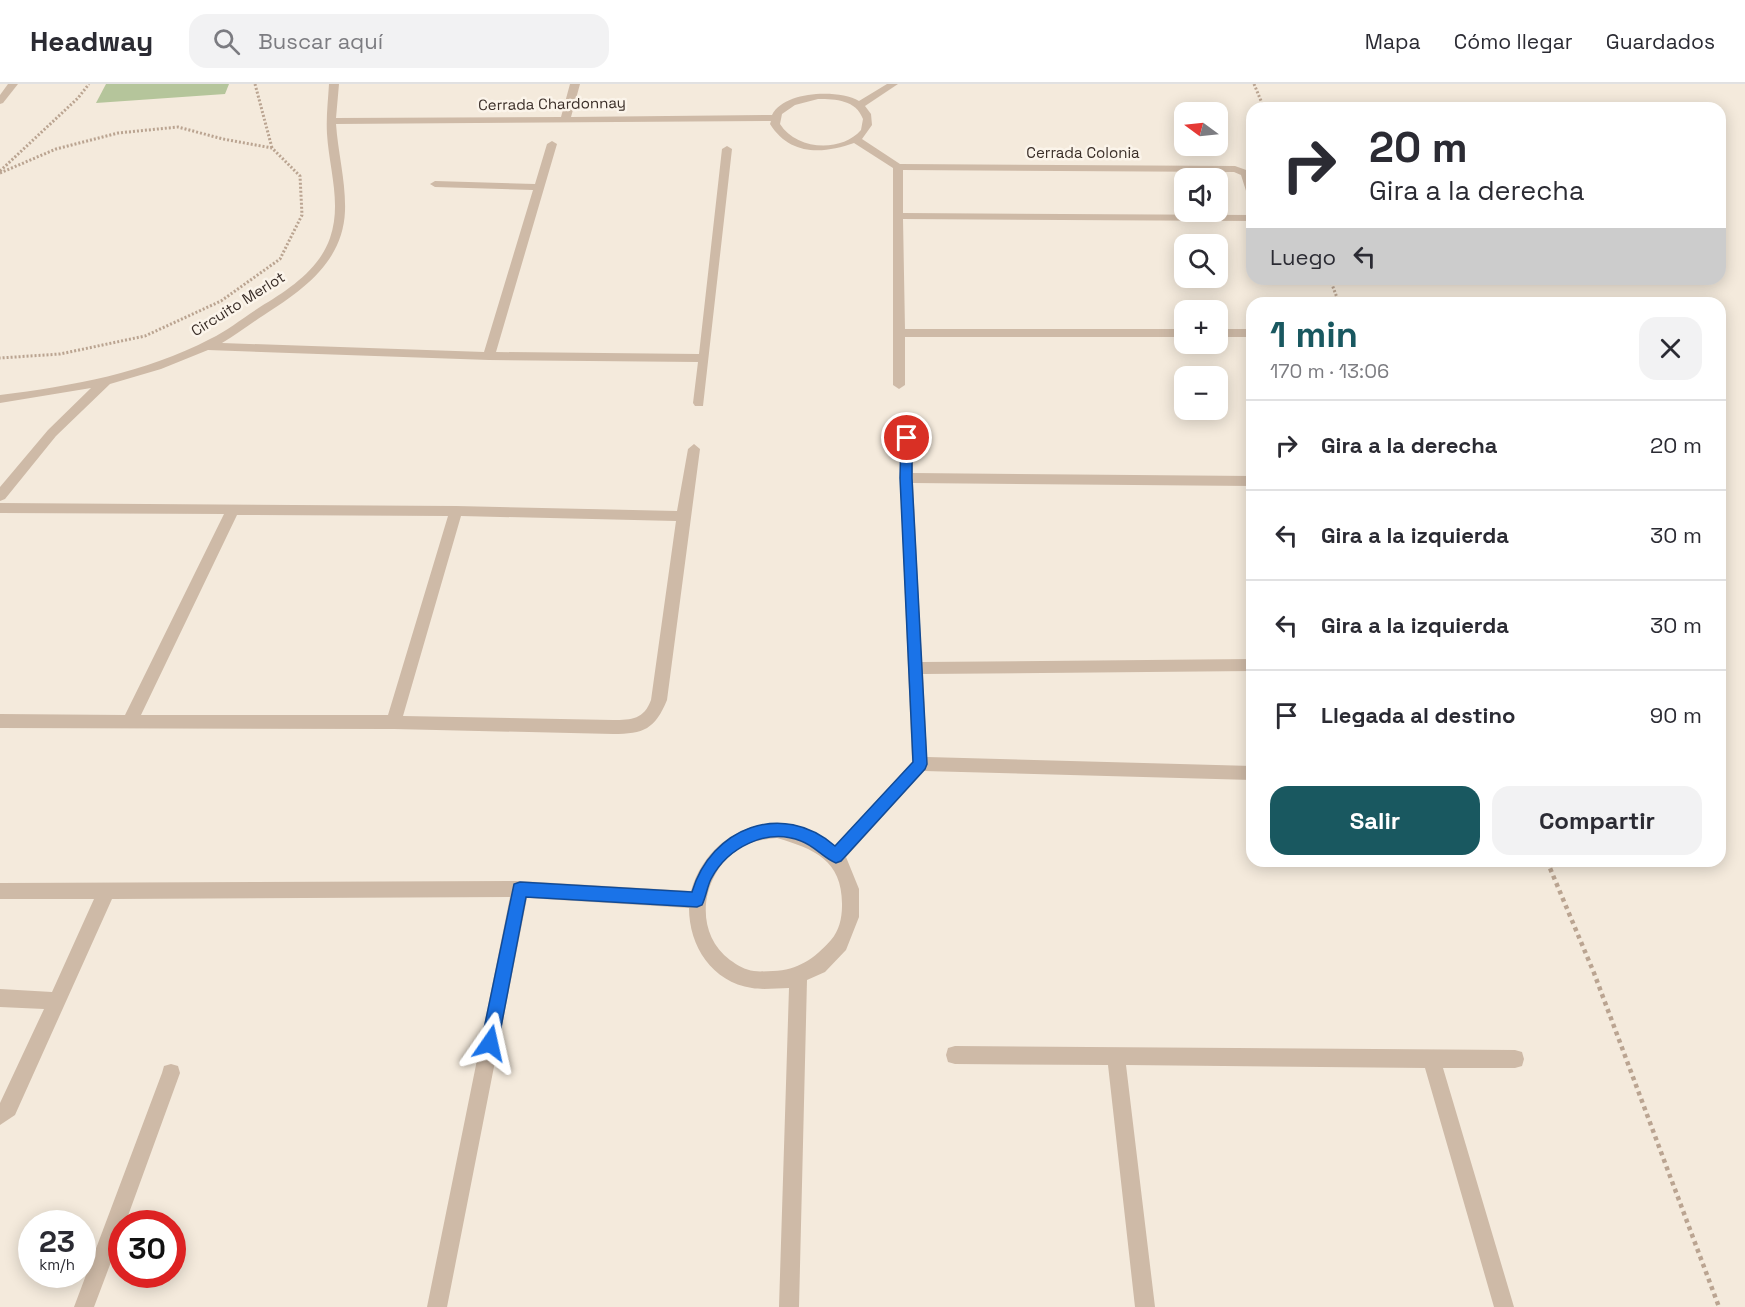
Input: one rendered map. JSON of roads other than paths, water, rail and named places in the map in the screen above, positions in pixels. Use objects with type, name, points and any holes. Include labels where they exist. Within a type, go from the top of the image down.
[{"type":"street","points":[[0,100],[13,84]]},
{"type":"street","name":"Circuito Merlot","points":[[0,496],[52,433],[108,379],[161,364],[207,346],[278,301],[311,275],[326,257],[336,238],[340,217],[331,121],[334,84]]},
{"type":"street","points":[[565,120],[575,84]]},
{"type":"street","points":[[859,105],[893,84]]},
{"type":"street","points":[[818,96],[848,99],[859,105],[867,113],[870,122],[866,131],[856,140],[830,148],[800,146],[787,141],[774,126],[774,118],[789,103],[818,96]]},
{"type":"street","name":"Cerrada Chardonnay","points":[[331,121],[774,118]]},
{"type":"street","points":[[856,140],[898,167],[899,385]]},
{"type":"street","points":[[489,356],[552,144]]},
{"type":"street","points":[[699,403],[727,149]]},
{"type":"street","name":"Cerrada Colonia","points":[[898,167],[1230,168],[1245,173],[1246,176]]},
{"type":"street","points":[[435,184],[539,187]]},
{"type":"street","points":[[897,216],[1246,218]]},
{"type":"street","points":[[899,333],[1174,333]]},
{"type":"street","points":[[1228,333],[1246,333]]},
{"type":"street","points":[[207,346],[489,356],[704,358]]},
{"type":"street","points":[[0,399],[48,393],[108,379]]},
{"type":"street","points":[[836,856],[920,764],[906,478],[907,418]]},
{"type":"street","points":[[0,721],[394,722],[613,727],[630,727],[647,722],[659,700],[694,449]]},
{"type":"street","points":[[906,478],[1246,481]]},
{"type":"street","points":[[0,508],[456,511],[683,516]]},
{"type":"street","points":[[130,721],[232,509]]},
{"type":"street","points":[[394,722],[456,511]]},
{"type":"street","points":[[917,668],[1246,665]]},
{"type":"street","points":[[920,764],[1246,773]]},
{"type":"street","points":[[777,830],[799,832],[820,842],[836,856],[848,876],[853,899],[849,924],[839,946],[820,965],[798,977],[772,982],[746,978],[723,966],[707,948],[698,924],[697,900],[704,877],[716,858],[734,843],[755,833],[777,830]]},
{"type":"street","points":[[0,891],[520,889],[697,900]]},
{"type":"street","points":[[438,1307],[520,889]]},
{"type":"street","points":[[0,1116],[8,1108],[106,892]]},
{"type":"street","points":[[789,1307],[798,977]]},
{"type":"street","points":[[0,998],[55,1001]]},
{"type":"street","points":[[955,1055],[1116,1058],[1515,1059]]},
{"type":"street","points":[[1431,1057],[1504,1307]]},
{"type":"street","points":[[1116,1058],[1145,1307]]},
{"type":"street","points":[[84,1307],[171,1074]]}]
